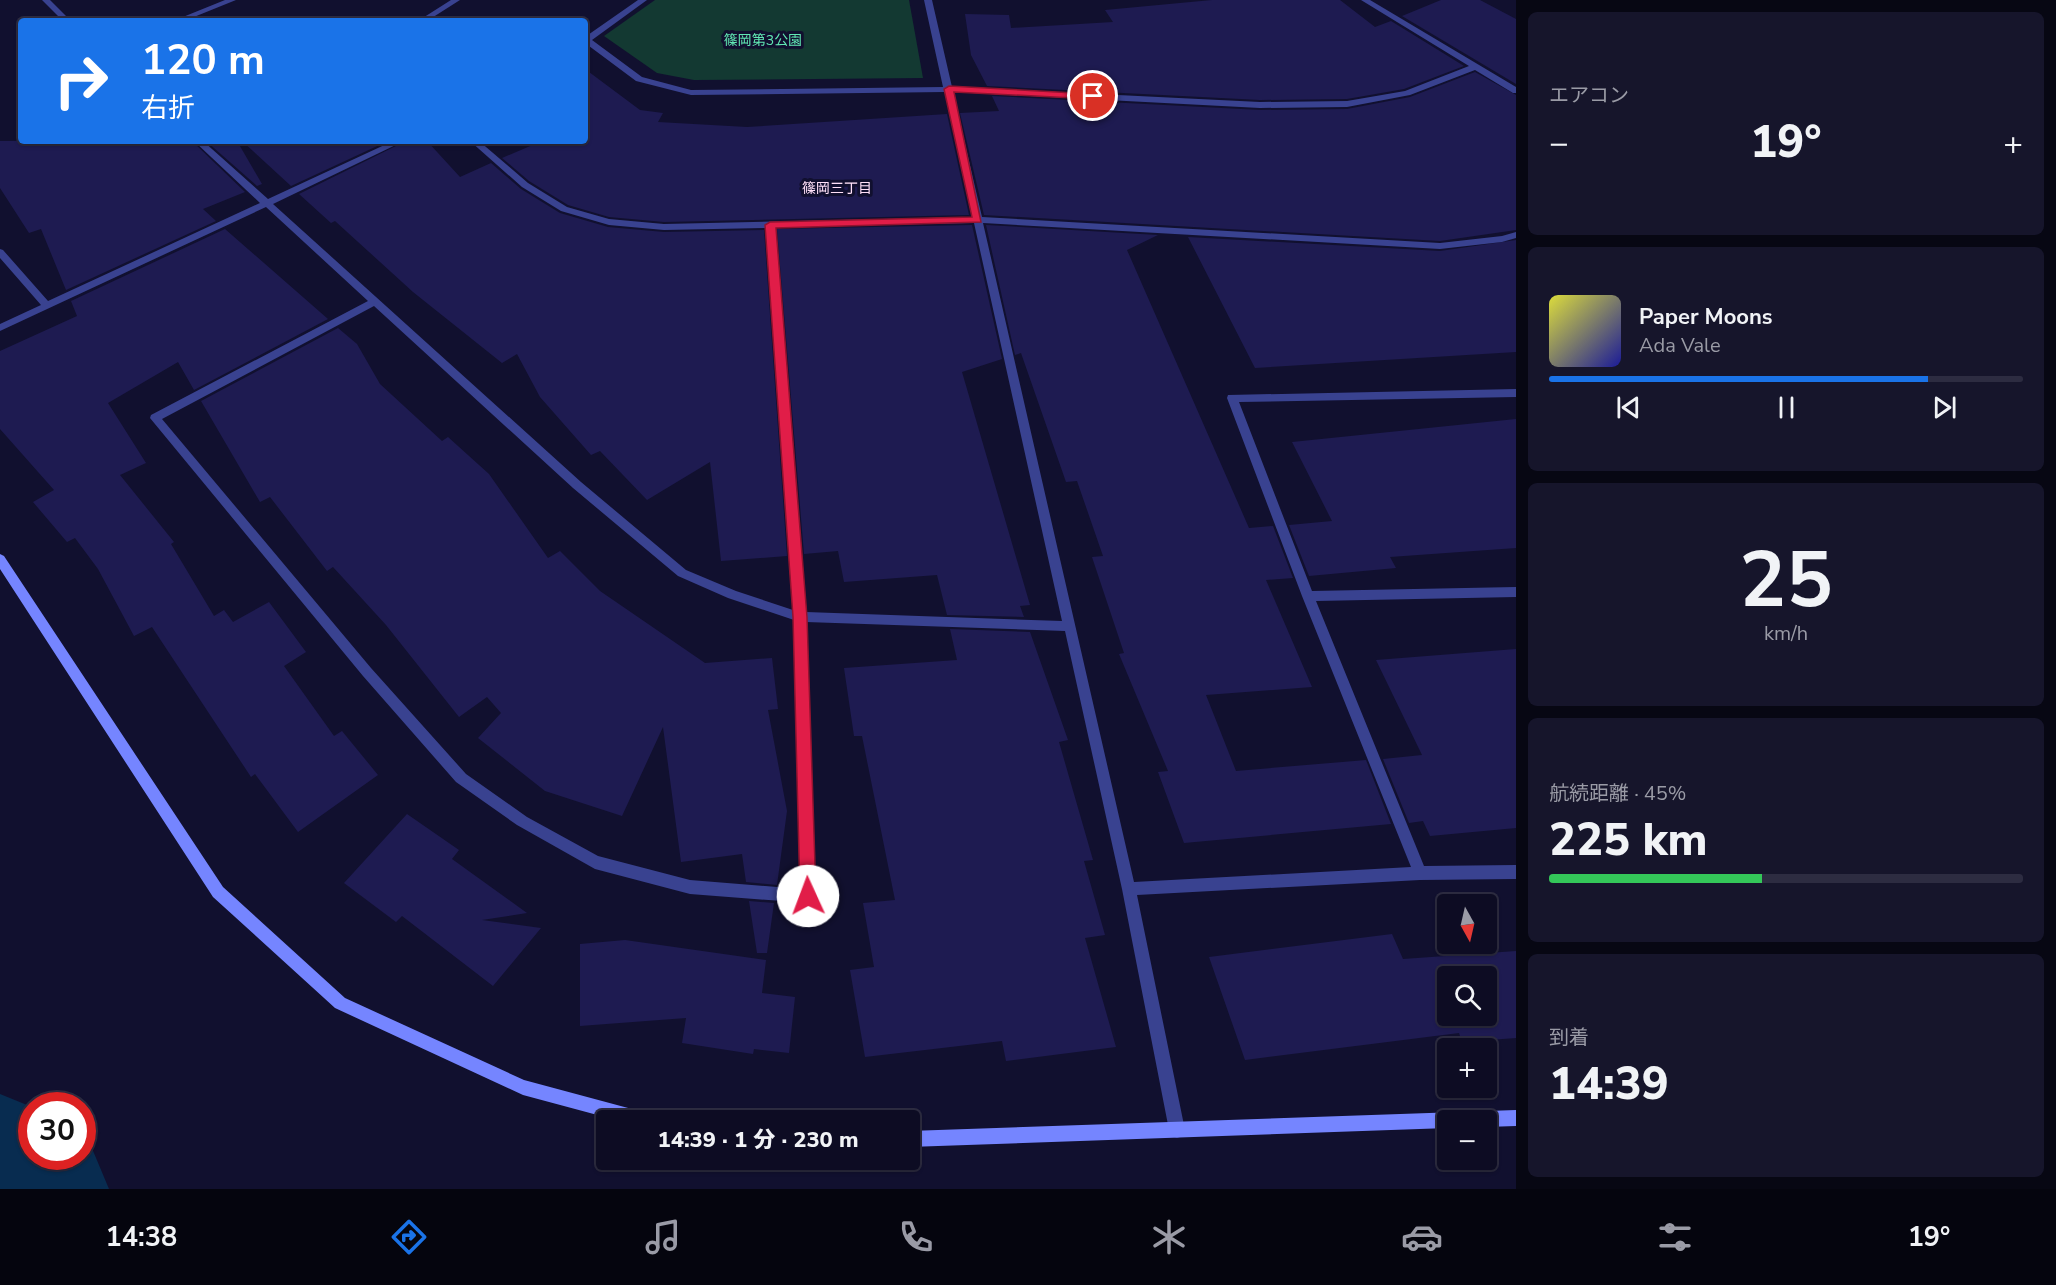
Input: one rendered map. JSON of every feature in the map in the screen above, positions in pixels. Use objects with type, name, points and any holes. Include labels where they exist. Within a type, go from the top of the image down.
[{"type":"street","points":[[45,0],[64,18]]},
{"type":"street","points":[[185,18],[232,0]]},
{"type":"street","points":[[427,18],[456,0]]},
{"type":"street","points":[[588,40],[644,0]]},
{"type":"street","points":[[928,0],[1129,889],[1177,1130]]},
{"type":"street","points":[[1365,0],[1516,91]]},
{"type":"street","points":[[588,42],[639,79],[691,93],[949,89],[1260,105],[1347,105],[1407,93],[1475,67]]},
{"type":"street","points":[[201,144],[578,485],[682,573],[732,596],[800,617],[1068,626]]},
{"type":"street","points":[[0,328],[392,144]]},
{"type":"street","points":[[477,144],[525,185],[564,208],[609,222],[664,227],[978,220],[1440,246],[1502,240],[1516,235]]},
{"type":"street","points":[[375,301],[155,417],[367,672],[461,778],[522,820],[595,862],[690,887],[808,896],[800,617],[770,225]]},
{"type":"street","points":[[0,252],[46,306]]},
{"type":"street","points":[[1420,873],[1308,596],[1232,398],[1516,393]]},
{"type":"street","points":[[0,559],[218,891],[340,1003],[523,1087],[607,1110]]},
{"type":"street","points":[[1308,596],[1516,592]]},
{"type":"street","points":[[1129,889],[1420,873],[1516,872]]},
{"type":"street","points":[[920,1139],[1516,1118]]},
{"type":"green space","name":"篠岡第3公園","points":[[655,0],[909,0],[923,78],[694,80],[657,73],[604,36]]},
{"type":"building","points":[[1212,0],[1340,0],[1375,27],[1391,21],[1464,66],[1404,89],[1347,99],[1260,100],[987,86],[971,55],[965,14],[1009,15],[1011,28],[1113,22],[1105,10]]},
{"type":"building","points":[[1441,0],[1480,0],[1516,19],[1516,84],[1402,16]]},
{"type":"building","points":[[588,71],[640,110],[663,113],[658,122],[747,127],[947,114],[969,215],[664,222],[609,217],[568,205],[529,181],[502,158],[535,144],[588,144]]},
{"type":"building","points":[[1475,72],[1516,95],[1516,230],[1440,241],[984,215],[960,113],[999,111],[992,96],[1260,110],[1347,109],[1410,97]]},
{"type":"building","points":[[0,141],[18,141],[18,144],[195,144],[245,192],[203,209],[216,221],[66,290],[41,229],[29,233],[0,188]]},
{"type":"building","points":[[209,144],[239,144],[262,184],[257,186]]},
{"type":"building","points":[[245,144],[382,144],[291,186]]},
{"type":"building","points":[[400,144],[430,144],[460,177],[491,163],[521,189],[560,213],[608,227],[664,232],[764,230],[787,556],[721,561],[710,462],[647,500],[600,451],[591,455],[540,397],[517,354],[502,363],[413,292],[335,221],[331,223],[299,194]]},
{"type":"building","points":[[972,225],[1002,359],[962,372],[1030,605],[1020,606],[1024,617],[947,615],[937,575],[844,582],[838,551],[804,554],[777,229]]},
{"type":"building","points":[[986,225],[1158,235],[1127,250],[1249,528],[1273,526],[1293,578],[1266,580],[1312,687],[1206,695],[1236,771],[1366,760],[1391,824],[1184,843],[1158,772],[1168,771],[1119,654],[1124,653],[1092,557],[1103,556],[1077,481],[1066,482],[1021,353],[1015,355]]},
{"type":"building","points":[[225,229],[328,319],[194,390],[178,362],[108,403],[146,463],[120,475],[174,542],[171,544],[214,616],[224,610],[233,622],[269,602],[306,652],[284,666],[334,736],[342,731],[378,775],[298,832],[255,774],[251,777],[152,627],[134,636],[98,569],[75,538],[67,542],[33,502],[54,490],[0,429],[0,351],[77,316],[71,301]]},
{"type":"building","points":[[1188,237],[1440,251],[1516,240],[1516,352],[1255,368]]},
{"type":"building","points":[[338,328],[357,344],[380,384],[442,441],[448,437],[489,474],[548,558],[560,551],[600,591],[705,663],[772,658],[778,709],[768,710],[787,811],[777,885],[746,882],[742,854],[681,862],[663,727],[622,816],[545,791],[478,738],[501,713],[487,697],[459,717],[386,625],[333,567],[327,571],[270,497],[260,502],[201,401]]},
{"type":"building","points":[[1516,419],[1516,548],[1390,557],[1396,568],[1309,576],[1289,525],[1332,521],[1292,442]]},
{"type":"building","points":[[950,629],[1030,632],[1068,740],[1059,742],[1093,860],[1084,861],[1105,935],[1085,938],[1116,1047],[1006,1061],[1002,1041],[865,1057],[850,970],[874,967],[863,903],[895,900],[862,736],[854,736],[844,668],[957,660]]},
{"type":"building","points":[[1516,649],[1516,828],[1430,836],[1423,821],[1409,823],[1383,759],[1422,755],[1376,660]]},
{"type":"building","points":[[407,814],[459,850],[452,859],[527,913],[482,920],[541,928],[493,986],[402,916],[396,922],[344,883]]},
{"type":"building","points":[[749,901],[774,903],[767,953],[757,953]]},
{"type":"building","points":[[1392,934],[1403,959],[1516,951],[1516,1038],[1461,1038],[1459,1033],[1245,1060],[1209,957]]},
{"type":"building","points":[[625,940],[766,960],[762,993],[795,997],[789,1053],[754,1049],[753,1054],[682,1043],[686,1018],[580,1026],[580,944]]},
{"type":"waterway","points":[[0,1154],[12,1160],[48,1189]]},
{"type":"district","name":"篠岡三丁目","points":[[837,188]]},
{"type":"route","points":[[808,896],[800,617],[770,225],[978,220],[949,89],[1093,96]]}]
